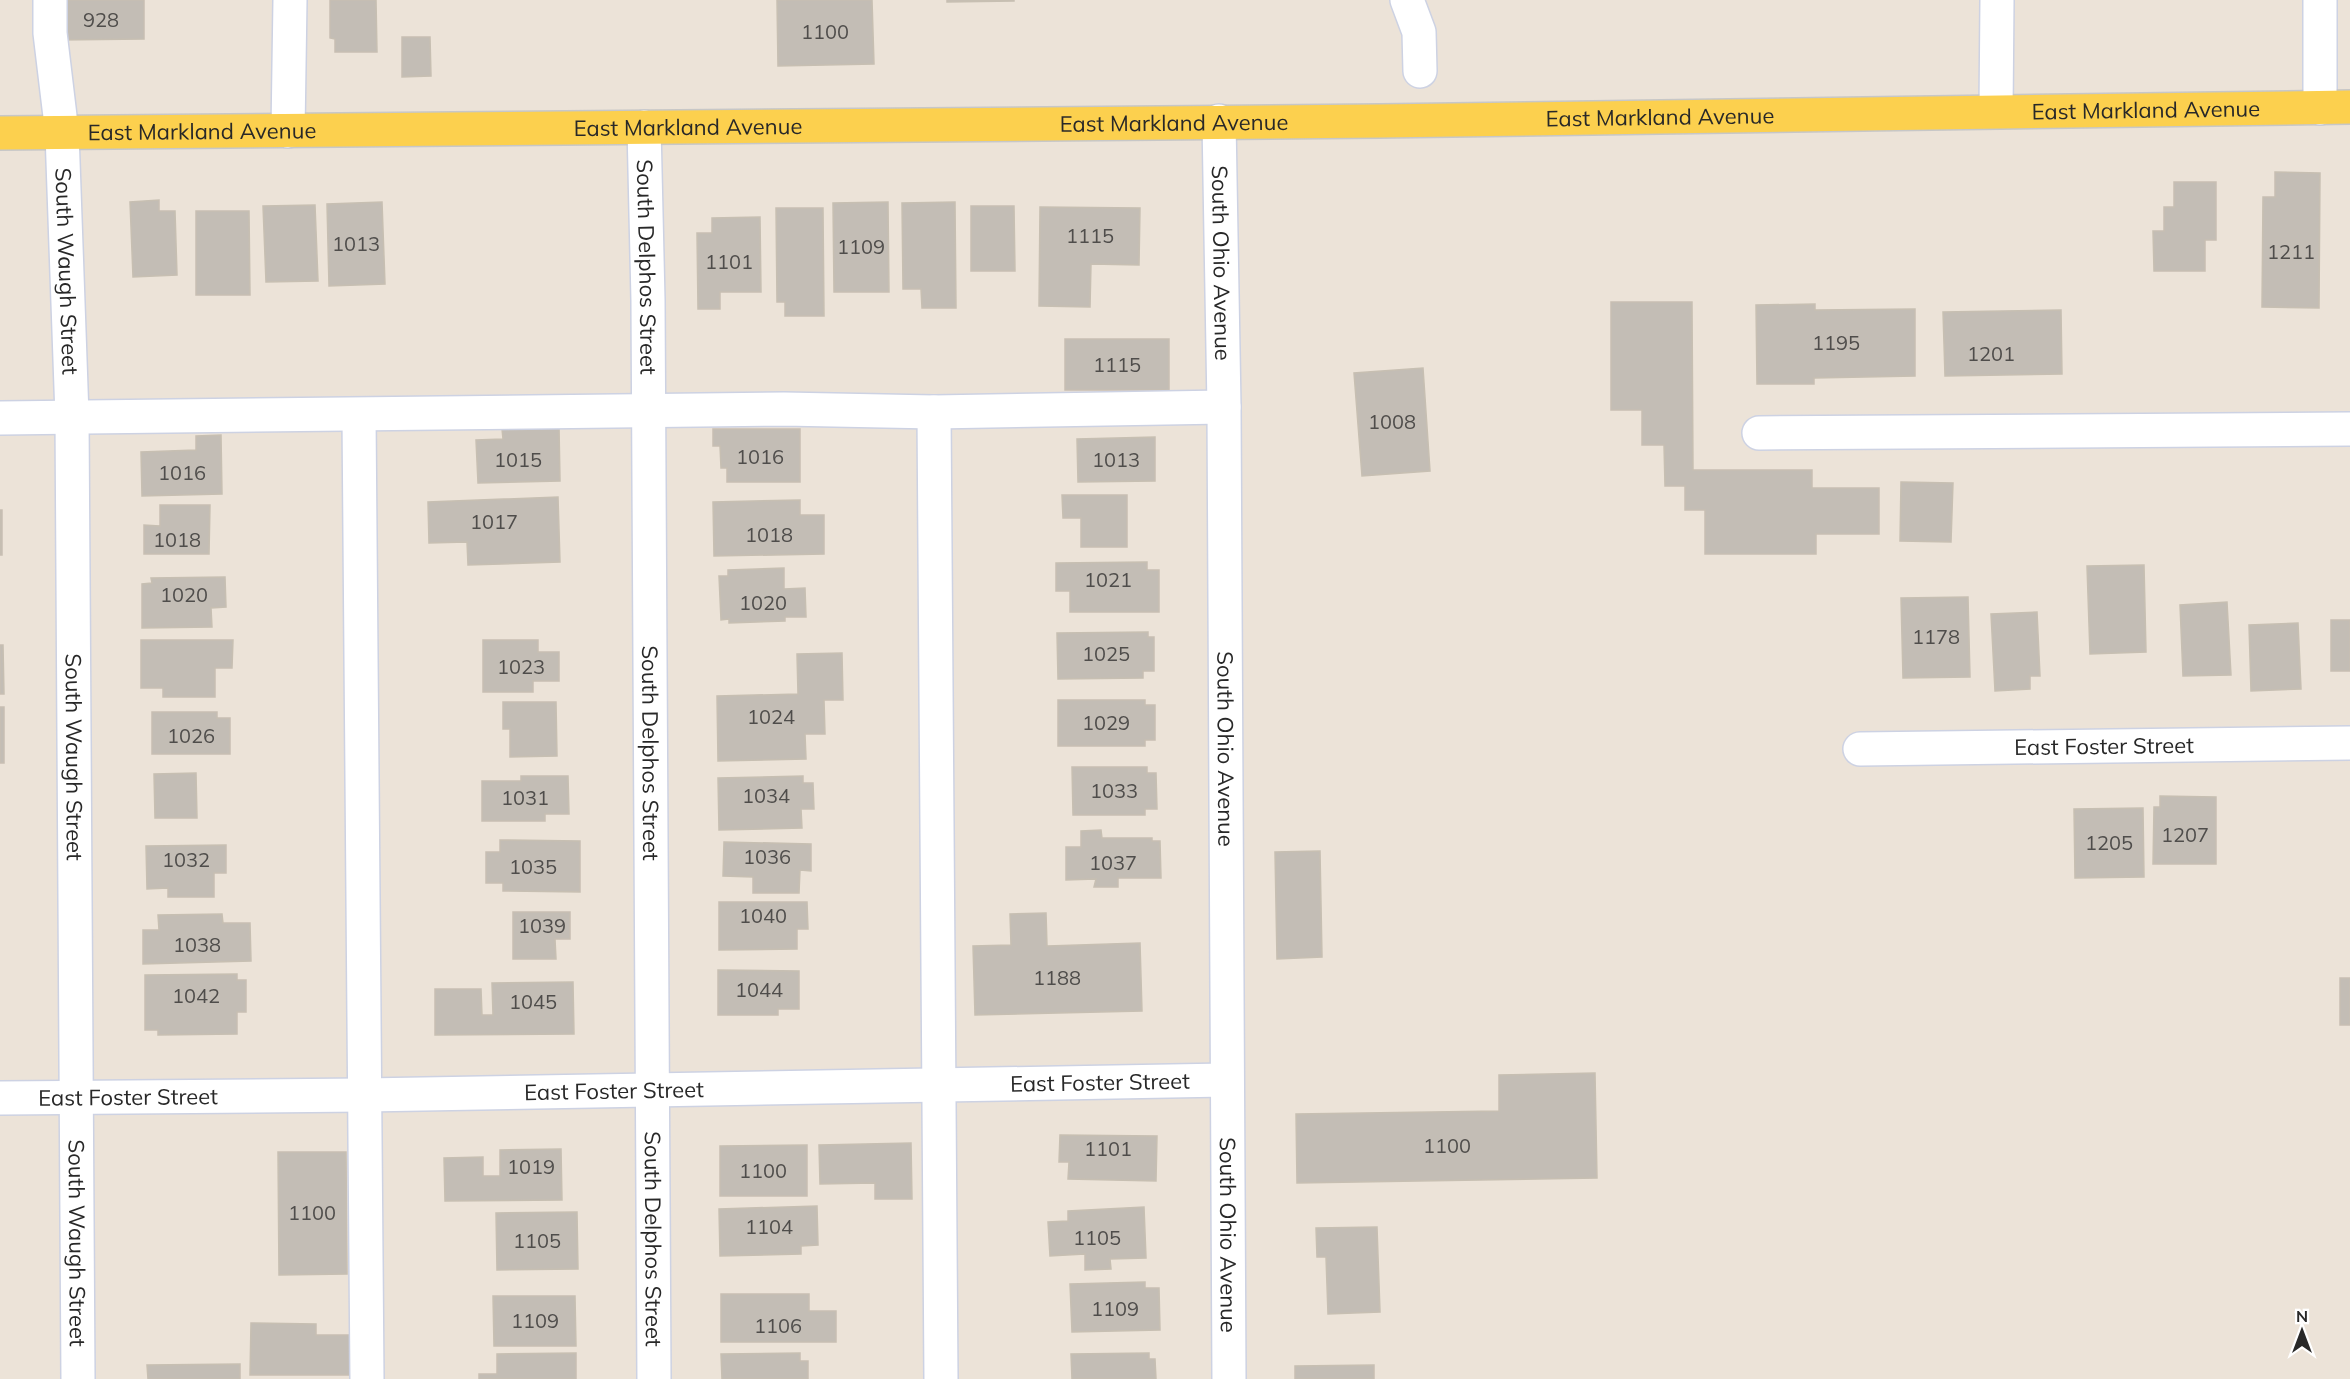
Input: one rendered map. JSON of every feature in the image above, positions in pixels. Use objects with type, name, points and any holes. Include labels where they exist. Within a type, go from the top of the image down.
[{"type":"main road","name":"East Markland Avenue","points":[[0,133],[1379,121],[2335,107]]},
{"type":"street","name":"South Waugh Street","points":[[50,0],[50,33],[62,133],[72,416],[78,1379]]},
{"type":"street","points":[[288,131],[290,0]]},
{"type":"street","points":[[1407,0],[1419,32],[1420,71]]},
{"type":"street","points":[[1996,111],[1997,0]]},
{"type":"street","points":[[2320,0],[2335,107]]},
{"type":"street","name":"South Ohio Avenue","points":[[1219,121],[1224,406],[1229,1379]]},
{"type":"street","name":"South Delphos Street","points":[[644,127],[654,1379]]},
{"type":"street","points":[[0,418],[784,409],[934,412],[1224,406]]},
{"type":"street","points":[[934,412],[941,1379]]},
{"type":"street","points":[[359,415],[367,1379]]},
{"type":"street","points":[[1759,433],[2350,429]]},
{"type":"street","name":"East Foster Street","points":[[1860,749],[2350,743]]},
{"type":"street","name":"East Foster Street","points":[[0,1098],[365,1095],[1226,1080]]},
{"type":"building","points":[[59,0],[144,0],[144,39],[59,40]]},
{"type":"building","points":[[330,0],[376,0],[377,52],[335,52],[335,39],[330,38]]},
{"type":"building","points":[[777,0],[872,0],[874,64],[778,66]]},
{"type":"building","points":[[947,0],[1014,0],[1014,1],[947,2]]},
{"type":"building","points":[[402,37],[430,37],[431,76],[402,77]]},
{"type":"building","points":[[2275,172],[2320,173],[2319,308],[2262,307],[2263,197],[2275,197]]},
{"type":"building","points":[[2174,182],[2216,182],[2216,240],[2205,240],[2205,271],[2154,271],[2153,231],[2164,231],[2164,207],[2174,207]]},
{"type":"building","points":[[159,200],[159,211],[175,211],[177,275],[133,277],[130,202]]},
{"type":"building","points":[[382,202],[385,284],[329,286],[327,204]]},
{"type":"building","points":[[888,202],[889,292],[834,292],[833,203]]},
{"type":"building","points":[[955,202],[956,308],[922,308],[921,289],[903,289],[902,203]]},
{"type":"building","points":[[315,205],[318,281],[266,282],[263,206]]},
{"type":"building","points":[[971,206],[1014,206],[1015,271],[971,271]]},
{"type":"building","points":[[1040,207],[1140,208],[1139,265],[1091,264],[1090,307],[1039,306]]},
{"type":"building","points":[[776,208],[823,208],[824,316],[785,316],[785,302],[777,302]]},
{"type":"building","points":[[196,211],[249,211],[250,295],[196,295]]},
{"type":"building","points":[[760,217],[761,292],[720,292],[720,309],[698,309],[697,233],[712,233],[712,218]]},
{"type":"building","points":[[1611,302],[1692,302],[1693,470],[1812,470],[1812,488],[1879,488],[1879,534],[1816,534],[1816,554],[1705,554],[1705,510],[1685,510],[1685,486],[1665,486],[1664,445],[1642,445],[1642,410],[1611,410]]},
{"type":"building","points":[[1815,304],[1815,310],[1915,309],[1915,376],[1814,378],[1814,384],[1757,384],[1756,305]]},
{"type":"building","points":[[2061,310],[2062,374],[1945,376],[1943,312]]},
{"type":"building","points":[[1065,339],[1169,339],[1169,390],[1065,390]]},
{"type":"building","points":[[1423,368],[1430,471],[1362,476],[1354,373]]},
{"type":"building","points":[[559,427],[560,481],[478,483],[476,440],[503,439],[502,429]]},
{"type":"building","points":[[713,429],[800,429],[800,482],[727,482],[727,468],[721,468],[720,446],[713,446]]},
{"type":"building","points":[[221,435],[222,494],[142,496],[141,452],[196,450],[196,436]]},
{"type":"building","points":[[1155,437],[1155,481],[1078,482],[1077,439]]},
{"type":"building","points":[[1901,482],[1953,483],[1951,542],[1900,541]]},
{"type":"building","points":[[1062,495],[1127,495],[1127,547],[1081,547],[1081,518],[1063,518]]},
{"type":"building","points":[[558,497],[560,562],[468,565],[467,542],[429,543],[428,502]]},
{"type":"building","points":[[800,500],[800,515],[824,515],[824,554],[714,556],[713,502]]},
{"type":"building","points":[[160,505],[210,505],[209,554],[144,554],[144,525],[160,526]]},
{"type":"building","points":[[0,510],[2,510],[2,555],[0,555]]},
{"type":"building","points":[[1147,562],[1147,570],[1159,570],[1159,612],[1070,612],[1070,591],[1056,591],[1056,563]]},
{"type":"building","points":[[2144,565],[2146,652],[2090,654],[2087,566]]},
{"type":"building","points":[[784,568],[784,589],[805,588],[806,617],[785,617],[785,621],[729,623],[729,619],[721,620],[719,576],[728,576],[728,570]]},
{"type":"building","points":[[225,577],[226,607],[211,608],[212,627],[142,628],[142,584],[152,583],[151,578]]},
{"type":"building","points":[[1968,597],[1970,677],[1903,678],[1901,598]]},
{"type":"building","points":[[2227,602],[2231,675],[2183,676],[2180,605]]},
{"type":"building","points":[[2037,612],[2040,676],[2030,676],[2030,689],[1995,691],[1991,614]]},
{"type":"building","points":[[2331,620],[2350,620],[2350,671],[2331,671]]},
{"type":"building","points":[[2298,623],[2301,689],[2251,691],[2249,625]]},
{"type":"building","points":[[1148,632],[1148,637],[1154,637],[1154,671],[1143,671],[1143,678],[1058,679],[1057,633]]},
{"type":"building","points":[[141,640],[233,640],[232,668],[215,668],[215,697],[163,697],[163,688],[141,688]]},
{"type":"building","points":[[483,640],[538,640],[538,652],[559,652],[559,681],[533,681],[533,692],[483,692]]},
{"type":"building","points":[[0,645],[3,645],[4,694],[0,694]]},
{"type":"building","points":[[842,653],[843,700],[824,700],[825,734],[805,734],[806,759],[718,761],[717,696],[798,694],[797,654]]},
{"type":"building","points":[[1058,700],[1145,700],[1145,705],[1155,705],[1155,740],[1145,740],[1145,746],[1058,746]]},
{"type":"building","points":[[503,702],[556,702],[557,756],[510,757],[510,729],[503,729]]},
{"type":"building","points":[[0,707],[4,707],[4,763],[0,763]]},
{"type":"building","points":[[152,712],[217,712],[217,718],[230,718],[230,754],[152,754]]},
{"type":"building","points":[[1072,767],[1147,767],[1147,773],[1156,773],[1157,809],[1145,809],[1145,815],[1073,815]]},
{"type":"building","points":[[196,773],[197,818],[155,818],[154,774]]},
{"type":"building","points":[[521,776],[568,776],[569,814],[545,814],[545,821],[482,821],[482,781],[521,781]]},
{"type":"building","points":[[803,776],[803,783],[813,783],[814,809],[801,809],[802,828],[719,830],[718,778]]},
{"type":"building","points":[[2160,796],[2216,797],[2216,864],[2153,864],[2154,807],[2160,807]]},
{"type":"building","points":[[2143,808],[2144,877],[2075,878],[2074,809]]},
{"type":"building","points":[[1101,830],[1102,838],[1152,838],[1152,841],[1160,841],[1161,878],[1118,878],[1118,887],[1094,887],[1096,879],[1066,880],[1066,847],[1081,847],[1081,831]]},
{"type":"building","points":[[500,840],[580,841],[580,892],[503,891],[503,883],[486,883],[486,852],[500,852]]},
{"type":"building","points":[[724,842],[811,844],[811,871],[800,870],[799,893],[753,893],[753,877],[723,876]]},
{"type":"building","points":[[226,845],[226,873],[214,873],[214,897],[168,897],[168,888],[147,889],[146,846]]},
{"type":"building","points":[[1320,851],[1322,957],[1277,959],[1275,852]]},
{"type":"building","points":[[719,902],[807,902],[808,929],[797,929],[797,949],[719,950]]},
{"type":"building","points":[[513,912],[570,912],[570,939],[555,939],[556,959],[513,959]]},
{"type":"building","points":[[1046,913],[1047,946],[1140,943],[1142,1011],[975,1015],[973,946],[1011,945],[1010,914]]},
{"type":"building","points":[[222,914],[223,923],[250,923],[251,961],[143,964],[143,930],[159,930],[158,915]]},
{"type":"building","points":[[718,970],[799,971],[799,1009],[778,1009],[778,1015],[718,1015]]},
{"type":"building","points":[[237,974],[237,980],[246,980],[246,1012],[237,1012],[237,1034],[158,1035],[158,1030],[145,1030],[145,975]]},
{"type":"building","points":[[2340,978],[2350,978],[2350,1025],[2340,1025]]},
{"type":"building","points":[[573,982],[574,1034],[435,1035],[435,989],[481,989],[482,1015],[493,1015],[492,983]]},
{"type":"building","points":[[1595,1073],[1597,1178],[1297,1183],[1296,1114],[1499,1111],[1499,1075]]},
{"type":"building","points":[[1060,1135],[1157,1136],[1156,1181],[1068,1179],[1069,1162],[1059,1162]]},
{"type":"building","points":[[911,1143],[912,1199],[875,1199],[875,1183],[820,1184],[819,1145]]},
{"type":"building","points":[[807,1145],[807,1196],[720,1196],[720,1146]]},
{"type":"building","points":[[561,1149],[562,1200],[445,1201],[444,1158],[483,1157],[483,1176],[500,1176],[500,1150]]},
{"type":"building","points":[[278,1152],[346,1152],[347,1274],[279,1275]]},
{"type":"building","points":[[817,1206],[818,1245],[801,1246],[801,1254],[720,1256],[719,1209]]},
{"type":"building","points":[[1144,1207],[1146,1258],[1110,1259],[1111,1269],[1085,1270],[1085,1254],[1050,1256],[1048,1222],[1068,1221],[1068,1211]]},
{"type":"building","points":[[577,1212],[578,1269],[497,1270],[496,1213]]},
{"type":"building","points":[[1377,1227],[1380,1312],[1328,1314],[1326,1257],[1317,1257],[1316,1228]]},
{"type":"building","points":[[1145,1282],[1145,1288],[1159,1288],[1160,1330],[1072,1332],[1070,1284]]},
{"type":"building","points":[[721,1294],[809,1294],[809,1311],[836,1311],[836,1342],[721,1342]]},
{"type":"building","points":[[493,1296],[575,1296],[576,1346],[494,1346]]},
{"type":"building","points":[[251,1323],[316,1324],[316,1335],[352,1335],[351,1375],[250,1375]]},
{"type":"building","points":[[576,1353],[576,1379],[479,1379],[479,1374],[497,1374],[497,1354]]},
{"type":"building","points":[[800,1353],[800,1361],[808,1361],[808,1379],[722,1379],[721,1354]]},
{"type":"building","points":[[1149,1353],[1149,1359],[1155,1359],[1156,1379],[1072,1379],[1071,1354]]},
{"type":"building","points":[[240,1364],[240,1379],[148,1379],[147,1365]]},
{"type":"building","points":[[1374,1365],[1374,1379],[1295,1379],[1295,1366]]}]
